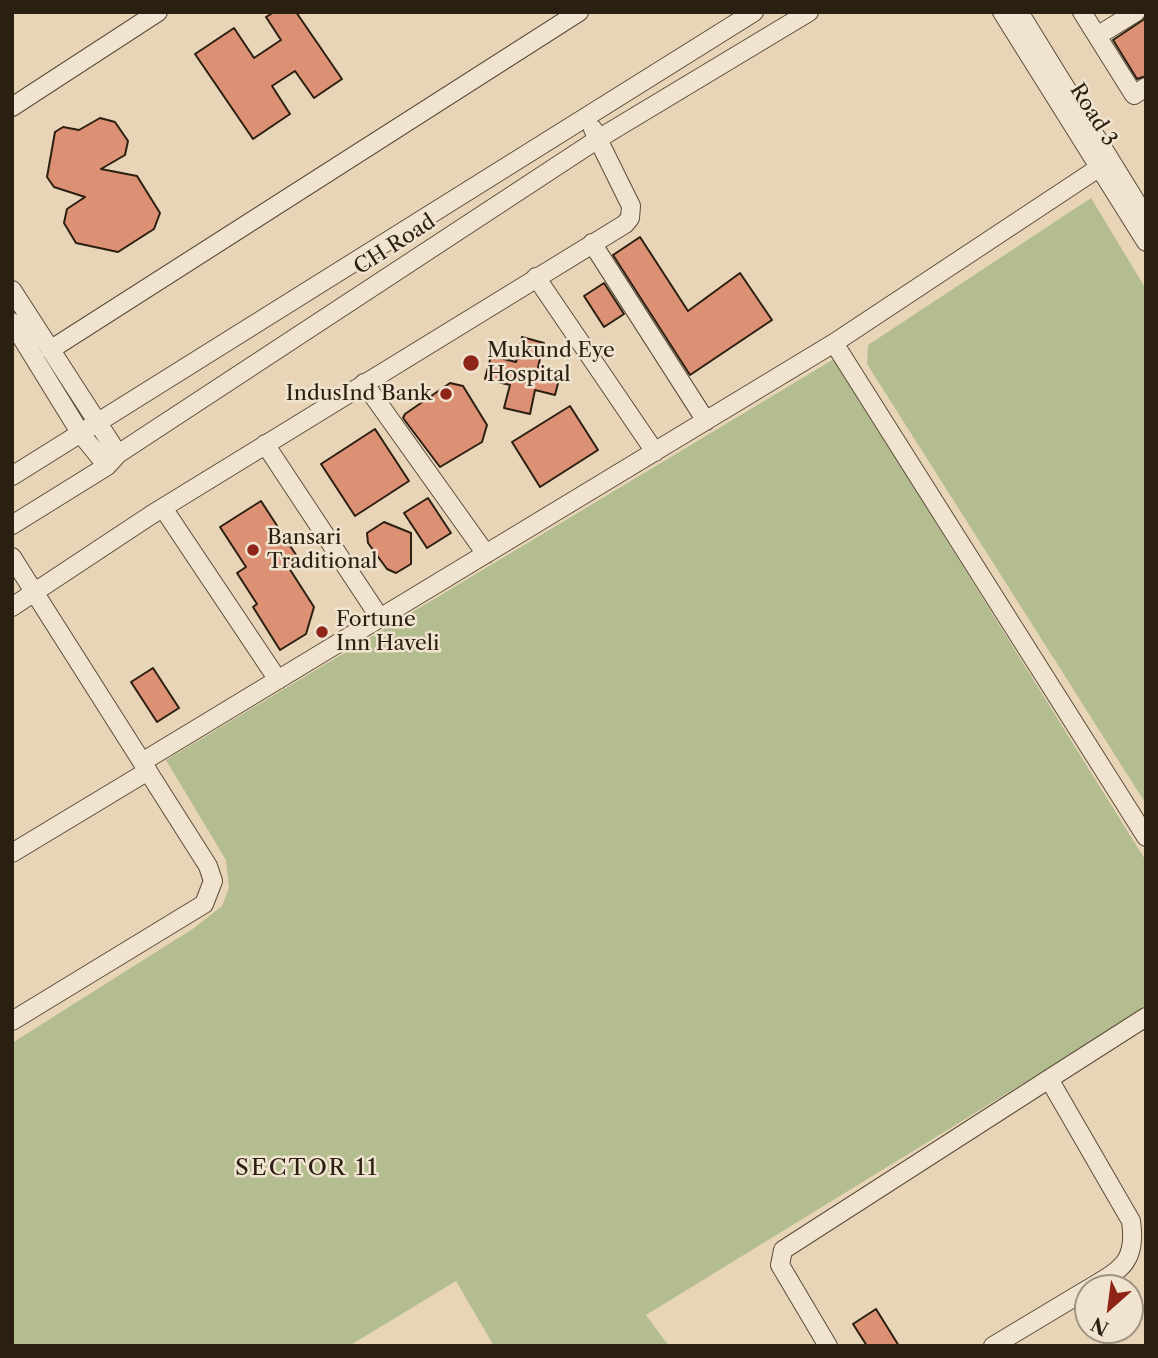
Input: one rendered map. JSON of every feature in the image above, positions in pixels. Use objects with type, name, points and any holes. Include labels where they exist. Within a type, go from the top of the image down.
[{"type":"street","points":[[12,107],[158,12]]},
{"type":"street","points":[[50,349],[579,12]]},
{"type":"street","name":"CH Road","points":[[12,476],[754,12]]},
{"type":"street","name":"CH Road","points":[[12,525],[598,139],[809,12]]},
{"type":"street","name":"Road 3","points":[[1002,12],[1146,242]]},
{"type":"street","name":"Road 3","points":[[1019,12],[1146,218]]},
{"type":"street","points":[[1082,12],[1134,95],[1146,87]]},
{"type":"street","points":[[1097,36],[1136,12]]},
{"type":"street","points":[[12,607],[265,444],[625,224],[631,218],[632,206],[586,117]]},
{"type":"street","points":[[12,853],[278,680],[834,343],[1100,167]]},
{"type":"street","points":[[592,243],[706,421]]},
{"type":"street","points":[[536,277],[655,452]]},
{"type":"street","points":[[12,290],[96,423],[113,460]]},
{"type":"street","points":[[12,322],[80,434],[113,460]]},
{"type":"street","points":[[834,343],[1146,837]]},
{"type":"street","points":[[364,383],[486,554]]},
{"type":"street","points":[[265,444],[380,618]]},
{"type":"street","points":[[163,508],[278,680]]},
{"type":"street","points":[[12,557],[208,866],[213,881],[204,904],[12,1021]]},
{"type":"street","points":[[828,1346],[780,1265],[783,1250],[1146,1017]]},
{"type":"street","points":[[1049,1079],[1131,1221],[1133,1238],[1130,1255],[1123,1266],[1111,1274]]},
{"type":"street","points":[[993,1346],[1074,1298]]},
{"type":"green space","points":[[1091,198],[1146,289],[1146,804],[867,364],[868,345]]},
{"type":"green space","points":[[834,359],[1146,861],[1146,1008],[646,1315],[669,1346],[494,1346],[456,1281],[349,1346],[12,1346],[12,1043],[194,928],[222,906],[229,888],[226,860],[166,760]]},
{"type":"building","points":[[274,12],[296,12],[342,79],[314,98],[295,71],[272,86],[290,114],[253,139],[195,54],[234,28],[254,58],[281,40],[266,17]]},
{"type":"building","points":[[1146,18],[1146,76],[1137,79],[1113,40]]},
{"type":"building","points":[[100,118],[115,122],[128,141],[125,155],[101,169],[137,176],[160,213],[154,229],[118,252],[76,243],[64,223],[67,209],[85,197],[54,187],[47,177],[55,132],[63,127],[79,130]]},
{"type":"building","points":[[640,237],[688,311],[740,273],[772,320],[690,375],[613,255]]},
{"type":"building","points":[[604,283],[624,314],[604,327],[584,296]]},
{"type":"building","points":[[522,337],[544,343],[538,367],[561,372],[555,395],[535,390],[530,414],[504,408],[510,385],[485,379],[491,356],[516,362]]},
{"type":"building","points":[[450,383],[463,386],[487,425],[482,442],[440,467],[403,418]]},
{"type":"building","points":[[570,406],[598,450],[540,487],[512,442]]},
{"type":"building","points":[[375,429],[409,481],[355,516],[321,464]]},
{"type":"building","points":[[428,498],[451,533],[427,548],[404,513]]},
{"type":"building","points":[[261,501],[300,561],[289,568],[314,607],[306,634],[280,650],[253,607],[257,604],[237,573],[246,567],[220,527]]},
{"type":"building","points":[[384,522],[411,533],[411,564],[396,573],[387,569],[368,543],[367,533]]},
{"type":"building","points":[[153,668],[179,708],[157,722],[131,682]]},
{"type":"building","points":[[876,1309],[899,1346],[867,1346],[853,1324]]},
{"type":"place","name":"Mukund Eye Hospital","points":[[471,363]]},
{"type":"place","name":"IndusInd Bank","points":[[446,394]]},
{"type":"place","name":"Bansari Traditional","points":[[253,550]]},
{"type":"place","name":"Fortune Inn Haveli","points":[[322,632]]},
{"type":"district","name":"SECTOR 11","points":[[307,1168]]}]
